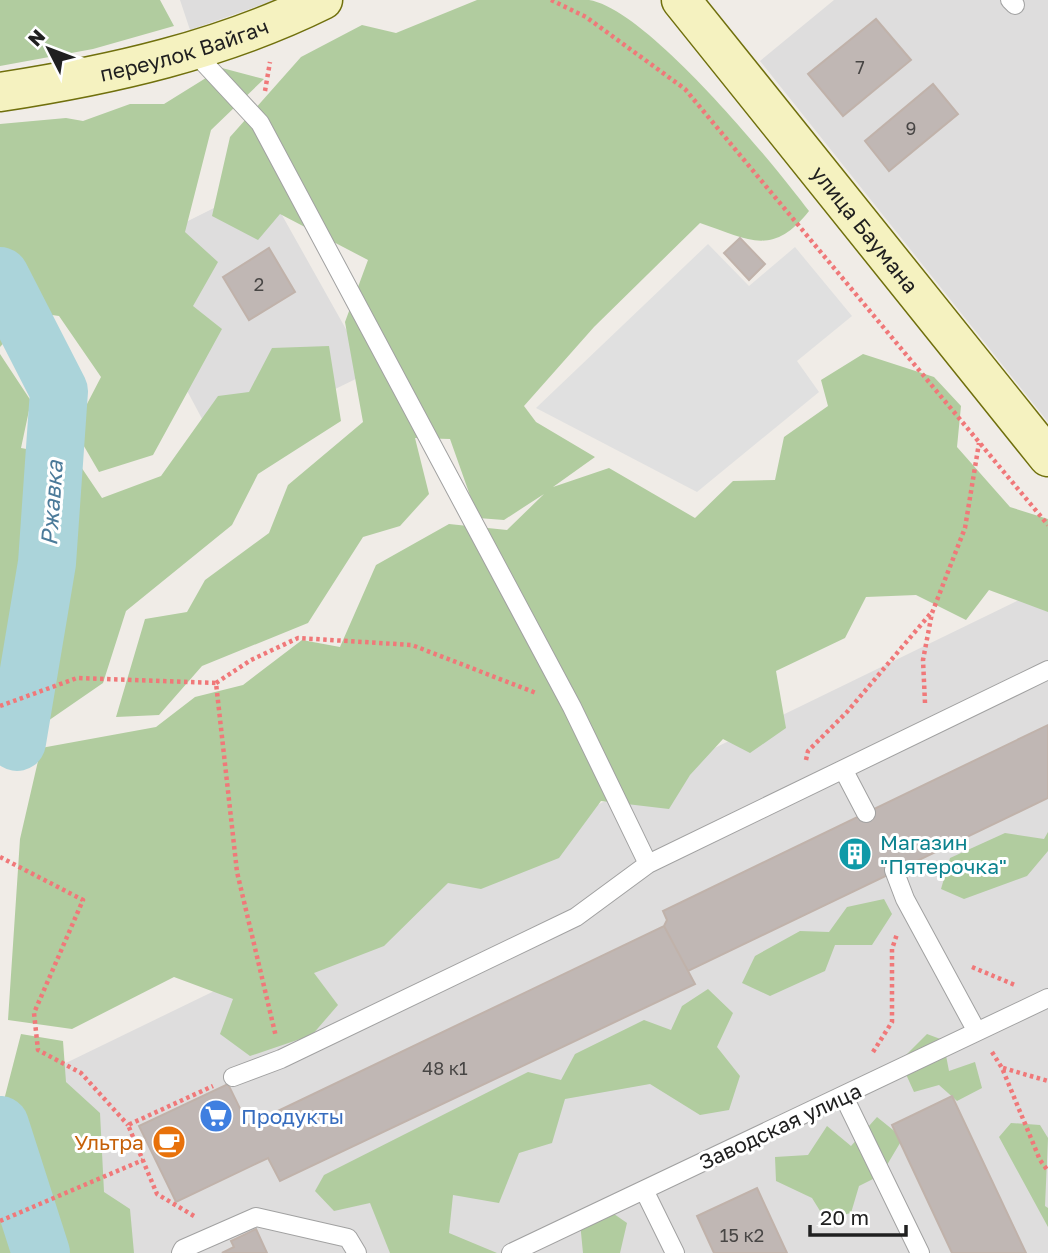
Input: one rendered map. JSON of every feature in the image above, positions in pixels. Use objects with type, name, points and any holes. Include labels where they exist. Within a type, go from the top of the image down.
[{"type":"street","name":"улица Баумана","points":[[681,0],[1048,457]]},
{"type":"street","name":"переулок Вайгач","points":[[18,89],[193,51],[278,22],[319,1]]},
{"type":"lane","points":[[193,51],[260,123],[572,707],[648,863]]},
{"type":"lane","points":[[233,1077],[281,1059],[576,917],[648,863],[798,790],[844,771],[1048,670]]},
{"type":"lane","points":[[844,771],[866,813]]},
{"type":"lane","points":[[894,870],[905,899],[976,1030]]},
{"type":"lane","name":"Заводская улица","points":[[511,1253],[844,1097],[976,1030],[1047,998]]},
{"type":"lane","points":[[844,1097],[920,1253]]},
{"type":"lane","points":[[645,1190],[675,1253]]},
{"type":"lane","points":[[181,1253],[183,1249],[220,1231],[256,1217],[348,1238],[357,1253]]},
{"type":"path","points":[[551,0],[586,17],[685,89],[1048,526]]},
{"type":"path","points":[[260,123],[278,22]]},
{"type":"path","points":[[926,731],[923,660],[932,613],[965,528],[979,443]]},
{"type":"path","points":[[798,790],[808,751],[847,712],[932,613]]},
{"type":"path","points":[[0,706],[77,678],[215,683],[251,660],[298,638],[412,645],[572,707]]},
{"type":"path","points":[[215,683],[237,873],[281,1059]]},
{"type":"path","points":[[0,857],[83,900],[34,1013],[38,1050],[81,1073],[128,1125],[157,1194],[220,1231]]},
{"type":"path","points":[[844,1097],[892,1022],[892,949],[905,899]]},
{"type":"path","points":[[932,950],[1047,998]]},
{"type":"path","points":[[976,1030],[1002,1068],[1040,1160],[1048,1171]]},
{"type":"path","points":[[1002,1068],[1048,1081]]},
{"type":"path","points":[[128,1125],[233,1077]]},
{"type":"path","points":[[0,1221],[143,1160]]},
{"type":"shaded area","points":[[180,0],[275,0],[190,30]]},
{"type":"shaded area","points":[[834,0],[1048,0],[1048,422],[760,61]]},
{"type":"shaded area","points":[[264,183],[370,372],[217,447],[116,257]]},
{"type":"shaded area","points":[[708,244],[749,286],[795,247],[852,316],[797,361],[819,392],[697,492],[536,408]]},
{"type":"shaded area","points":[[1048,586],[1048,1253],[119,1253],[35,1078]]},
{"type":"green space","points":[[0,0],[160,0],[174,26],[93,49],[0,66]]},
{"type":"green space","points":[[477,0],[589,0],[614,10],[643,30],[707,90],[809,211],[796,226],[771,240],[746,239],[700,223],[594,327],[524,406],[536,422],[595,457],[553,487],[609,468],[695,518],[733,481],[775,480],[784,437],[828,406],[821,380],[863,354],[934,377],[961,406],[957,447],[1010,507],[1048,519],[1048,612],[989,590],[966,620],[916,595],[866,597],[845,638],[776,671],[786,728],[750,753],[723,739],[690,775],[669,809],[601,801],[559,858],[481,889],[448,883],[384,946],[314,973],[338,1005],[312,1035],[250,1056],[220,1034],[233,999],[174,977],[72,1029],[8,1020],[20,839],[41,748],[156,727],[195,697],[243,685],[302,640],[340,647],[376,565],[449,524],[507,530],[544,494],[504,520],[478,518],[450,439],[415,438],[429,494],[400,526],[363,537],[308,623],[202,666],[159,715],[116,717],[145,619],[187,612],[205,580],[269,533],[288,485],[363,422],[345,322],[368,260],[280,214],[258,240],[212,216],[230,137],[301,57],[362,25],[396,33]]},
{"type":"green space","points":[[222,68],[264,79],[211,130],[185,232],[218,262],[193,306],[222,329],[153,455],[99,472],[74,429],[101,377],[59,316],[32,312],[0,347],[0,124],[66,118],[83,121],[130,104],[164,104]]},
{"type":"green space","points":[[329,346],[341,421],[258,474],[232,525],[126,611],[103,683],[0,754],[0,354],[31,401],[21,448],[75,458],[102,498],[161,476],[218,396],[249,392],[272,348]]},
{"type":"green space","points":[[1048,832],[1048,851],[1027,876],[964,899],[941,889],[950,858],[1005,833],[1044,839]]},
{"type":"green space","points":[[884,899],[892,914],[872,945],[835,945],[825,971],[770,996],[742,983],[755,956],[800,931],[829,932],[847,907]]},
{"type":"green space","points":[[708,989],[733,1013],[717,1047],[740,1076],[729,1110],[700,1115],[650,1084],[565,1099],[552,1143],[519,1153],[499,1203],[453,1195],[449,1233],[497,1253],[390,1253],[370,1203],[334,1211],[315,1191],[324,1175],[528,1072],[561,1080],[575,1054],[644,1020],[671,1030],[682,1006]]},
{"type":"green space","points":[[21,1034],[63,1041],[66,1082],[100,1113],[104,1192],[130,1209],[134,1253],[0,1253],[0,1102],[4,1100]]},
{"type":"green space","points":[[927,1034],[943,1040],[949,1071],[975,1062],[982,1088],[957,1101],[939,1085],[914,1092],[900,1061]]},
{"type":"green space","points":[[877,1117],[903,1138],[881,1175],[859,1186],[851,1213],[825,1219],[812,1198],[776,1181],[775,1157],[808,1155],[827,1126],[851,1146]]},
{"type":"green space","points":[[1011,1123],[1040,1125],[1048,1138],[1045,1206],[1048,1208],[1048,1227],[999,1137]]},
{"type":"green space","points":[[604,1207],[627,1223],[620,1253],[583,1253],[579,1212]]},
{"type":"building","points":[[876,19],[911,60],[843,116],[808,74]]},
{"type":"building","points":[[933,84],[958,114],[889,171],[865,141]]},
{"type":"building","points":[[740,238],[765,264],[749,280],[724,253]]},
{"type":"building","points":[[269,248],[295,292],[249,320],[223,277]]},
{"type":"building","name":"Магазин \"Пятерочка\"","points":[[1048,725],[1048,798],[688,971],[664,926],[667,920],[663,911]]},
{"type":"building","points":[[664,926],[695,984],[280,1181],[268,1158],[176,1202],[139,1126],[228,1084],[248,1125]]},
{"type":"building","points":[[952,1096],[1026,1253],[952,1253],[892,1125]]},
{"type":"building","points":[[757,1188],[787,1253],[714,1253],[697,1216]]},
{"type":"building","points":[[256,1229],[267,1253],[222,1253],[234,1247],[231,1241]]},
{"type":"waterway","name":"Ржавка","points":[[0,276],[59,391],[47,563],[17,742]]},
{"type":"waterway","points":[[0,1125],[41,1253]]},
{"type":"place","name":"Магазин \"Пятерочка\"","points":[[855,854]]},
{"type":"place","name":"Продукты","points":[[216,1116]]},
{"type":"place","name":"Ультра","points":[[169,1142]]}]
